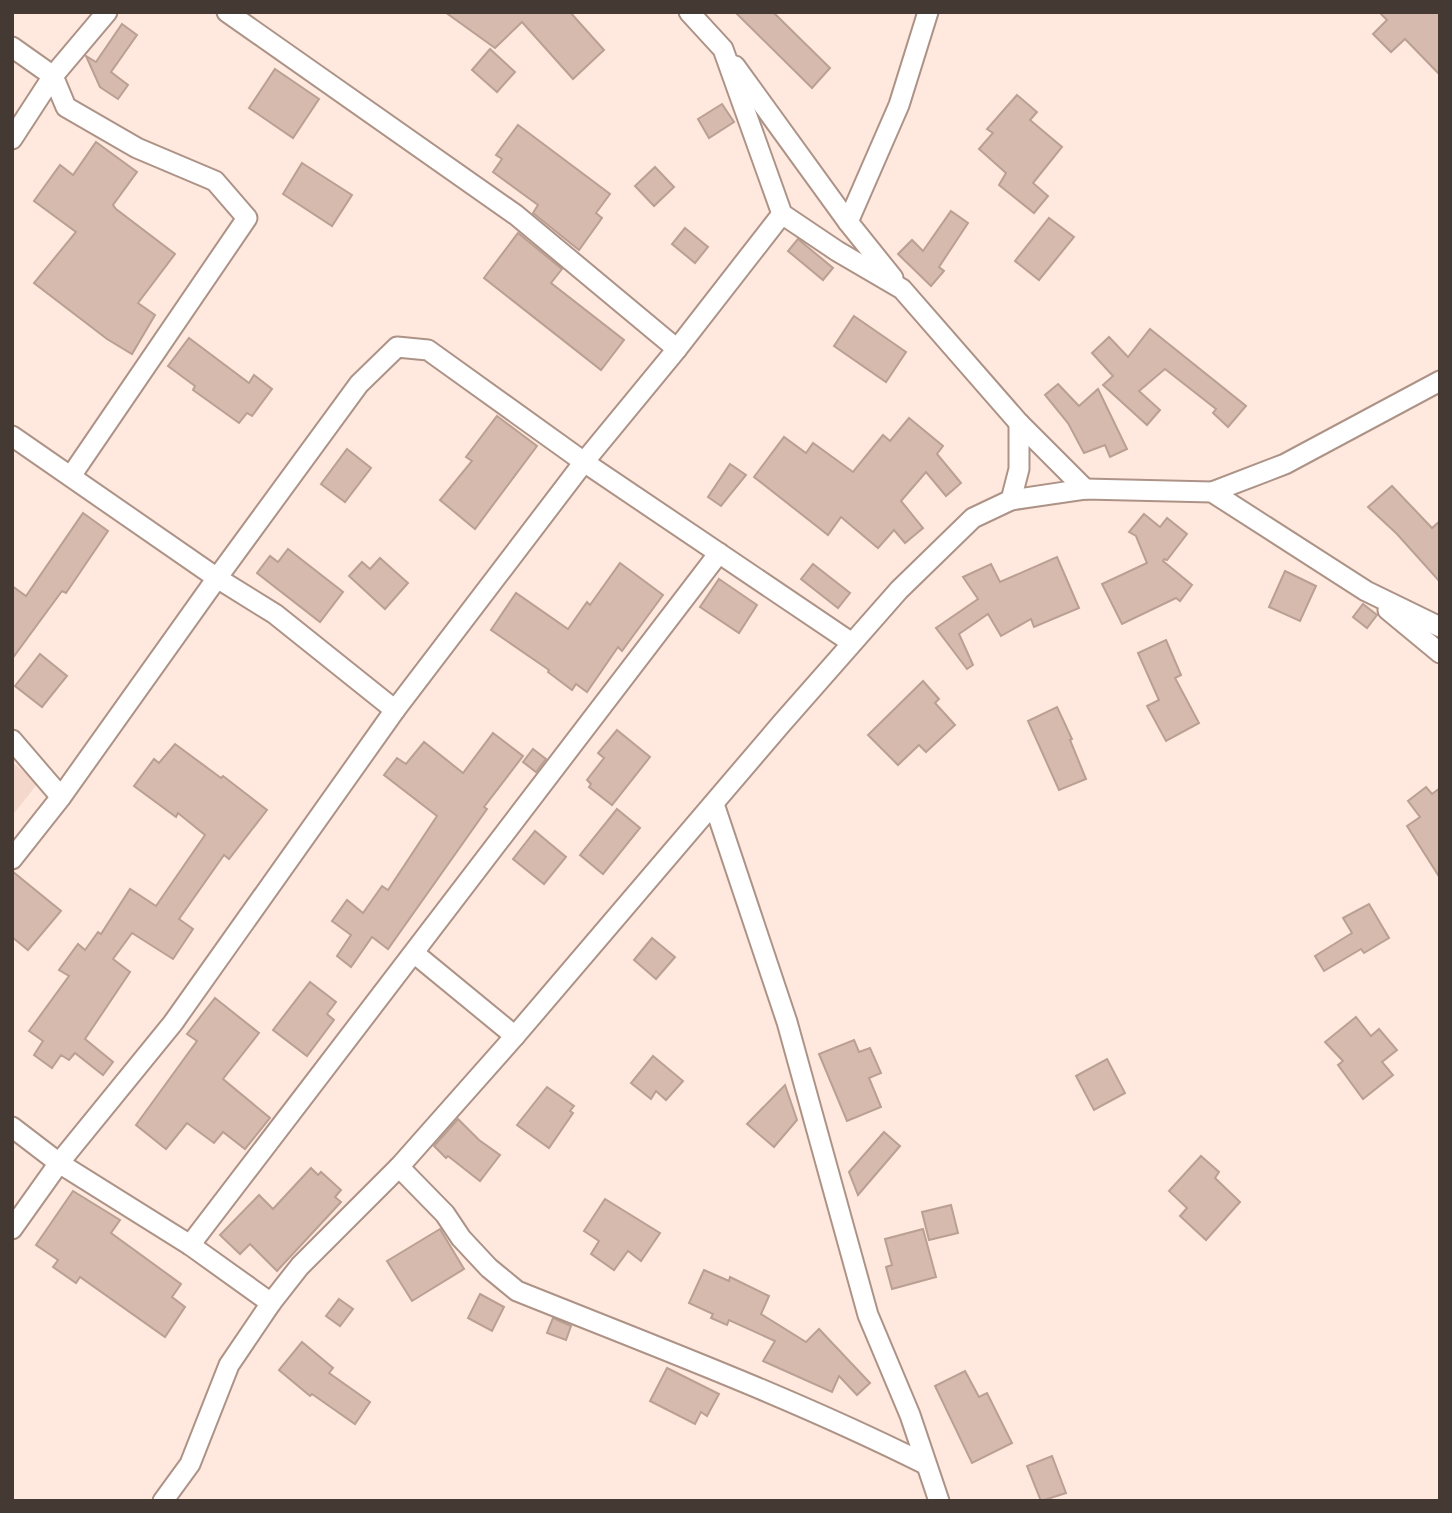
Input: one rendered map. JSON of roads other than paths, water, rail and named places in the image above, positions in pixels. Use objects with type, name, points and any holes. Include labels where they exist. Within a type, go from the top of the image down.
[{"type":"street","points":[[12,139],[53,76],[107,12]]},
{"type":"street","points":[[227,12],[516,215],[677,349]]},
{"type":"street","points":[[689,12],[723,49],[848,222],[902,289],[1019,423],[1085,489]]},
{"type":"street","points":[[848,222],[899,104],[928,12]]},
{"type":"street","points":[[12,47],[53,76],[66,107],[137,148],[215,181],[247,218],[71,476]]},
{"type":"street","points":[[723,49],[782,214],[837,251],[902,289]]},
{"type":"street","points":[[12,1229],[59,1163],[173,1023],[395,710],[584,462],[677,349],[782,214]]},
{"type":"street","points":[[12,859],[61,797],[359,384],[397,347],[428,350],[584,462],[852,643]]},
{"type":"street","points":[[163,1501],[190,1464],[229,1366],[271,1303],[300,1266],[399,1167],[852,643],[899,590],[973,518],[1011,500],[1085,489],[1212,492],[1285,464],[1440,381]]},
{"type":"street","points":[[1011,500],[1019,469],[1019,423]]},
{"type":"street","points":[[12,436],[217,578],[275,614],[395,710]]},
{"type":"street","points":[[1212,492],[1366,591],[1440,627]]},
{"type":"street","points":[[190,1245],[719,553]]},
{"type":"street","points":[[1366,591],[1440,653]]},
{"type":"street","points":[[12,740],[61,797]]},
{"type":"street","points":[[714,804],[787,1022],[868,1315],[910,1415],[939,1501]]},
{"type":"street","points":[[414,953],[515,1036]]},
{"type":"street","points":[[12,1127],[59,1163],[190,1245],[271,1303]]},
{"type":"street","points":[[399,1167],[445,1214],[461,1238],[489,1268],[517,1291],[773,1394],[925,1464]]}]
